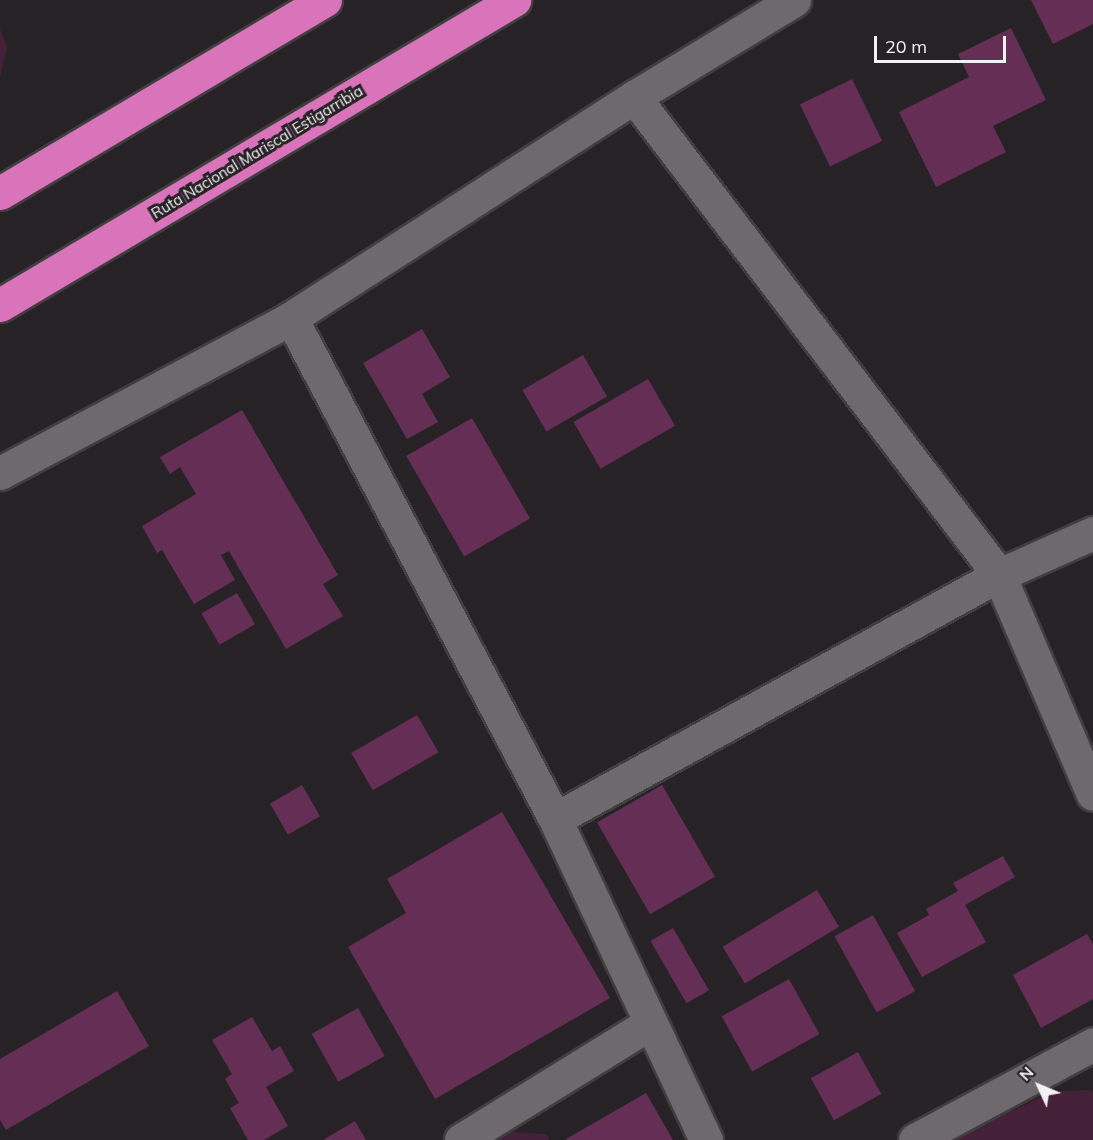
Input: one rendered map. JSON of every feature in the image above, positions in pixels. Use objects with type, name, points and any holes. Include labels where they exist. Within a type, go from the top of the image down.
[{"type":"highway","points":[[0,193],[325,0]]},
{"type":"highway","name":"Ruta Nacional Mariscal Estigarribia","points":[[0,305],[514,0]]},
{"type":"street","points":[[0,473],[291,318],[634,97],[794,0]]},
{"type":"street","points":[[634,97],[999,575],[1093,794]]},
{"type":"street","points":[[291,318],[555,819],[649,1024],[706,1140]]},
{"type":"street","points":[[555,819],[999,575],[1093,533]]},
{"type":"street","points":[[461,1140],[649,1024]]},
{"type":"street","points":[[915,1140],[1093,1044]]},
{"type":"shaded area","points":[[0,29],[7,47],[0,78]]},
{"type":"shaded area","points":[[1089,1090],[1093,1092],[1093,1140],[944,1140],[954,1132],[988,1122],[1052,1092]]},
{"type":"shaded area","points":[[502,1131],[547,1134],[549,1140],[473,1140]]},
{"type":"building","points":[[1031,0],[1093,0],[1093,24],[1053,44]]},
{"type":"building","points":[[1011,28],[1046,100],[993,126],[1006,152],[936,187],[899,112],[969,77],[958,54]]},
{"type":"building","points":[[852,79],[882,141],[830,166],[800,104]]},
{"type":"building","points":[[422,329],[450,377],[422,394],[438,422],[407,439],[363,363]]},
{"type":"building","points":[[583,355],[607,397],[546,432],[522,390]]},
{"type":"building","points":[[648,379],[675,426],[601,469],[574,422]]},
{"type":"building","points":[[242,410],[338,575],[323,584],[343,616],[286,649],[229,551],[221,555],[235,580],[194,604],[162,550],[157,553],[142,526],[196,494],[180,467],[170,474],[160,457]]},
{"type":"building","points":[[472,418],[530,518],[464,556],[406,456]]},
{"type":"building","points":[[237,593],[255,624],[219,645],[201,614]]},
{"type":"building","points":[[417,715],[439,752],[373,790],[351,753]]},
{"type":"building","points":[[302,785],[320,816],[288,835],[270,804]]},
{"type":"building","points":[[662,785],[715,877],[650,914],[597,822]]},
{"type":"building","points":[[502,812],[610,998],[435,1099],[348,947],[406,913],[387,879]]},
{"type":"building","points":[[1003,856],[1015,877],[965,905],[986,942],[922,977],[897,933],[929,915],[926,909],[958,891],[953,883]]},
{"type":"building","points":[[817,890],[839,927],[745,984],[723,947]]},
{"type":"building","points":[[873,915],[915,991],[877,1012],[835,936]]},
{"type":"building","points":[[673,928],[709,990],[686,1003],[650,941]]},
{"type":"building","points":[[1087,934],[1093,944],[1093,999],[1041,1028],[1013,975]]},
{"type":"building","points":[[789,979],[820,1034],[752,1071],[722,1016]]},
{"type":"building","points":[[117,991],[149,1046],[6,1130],[0,1120],[0,1059]]},
{"type":"building","points":[[358,1008],[385,1056],[338,1082],[312,1034]]},
{"type":"building","points":[[252,1017],[272,1051],[280,1046],[294,1071],[266,1087],[288,1126],[264,1140],[248,1140],[230,1108],[239,1103],[225,1079],[232,1074],[212,1040]]},
{"type":"building","points":[[858,1052],[881,1094],[834,1120],[811,1078]]},
{"type":"building","points":[[646,1093],[673,1140],[566,1139]]},
{"type":"building","points":[[355,1121],[366,1140],[323,1140]]}]
